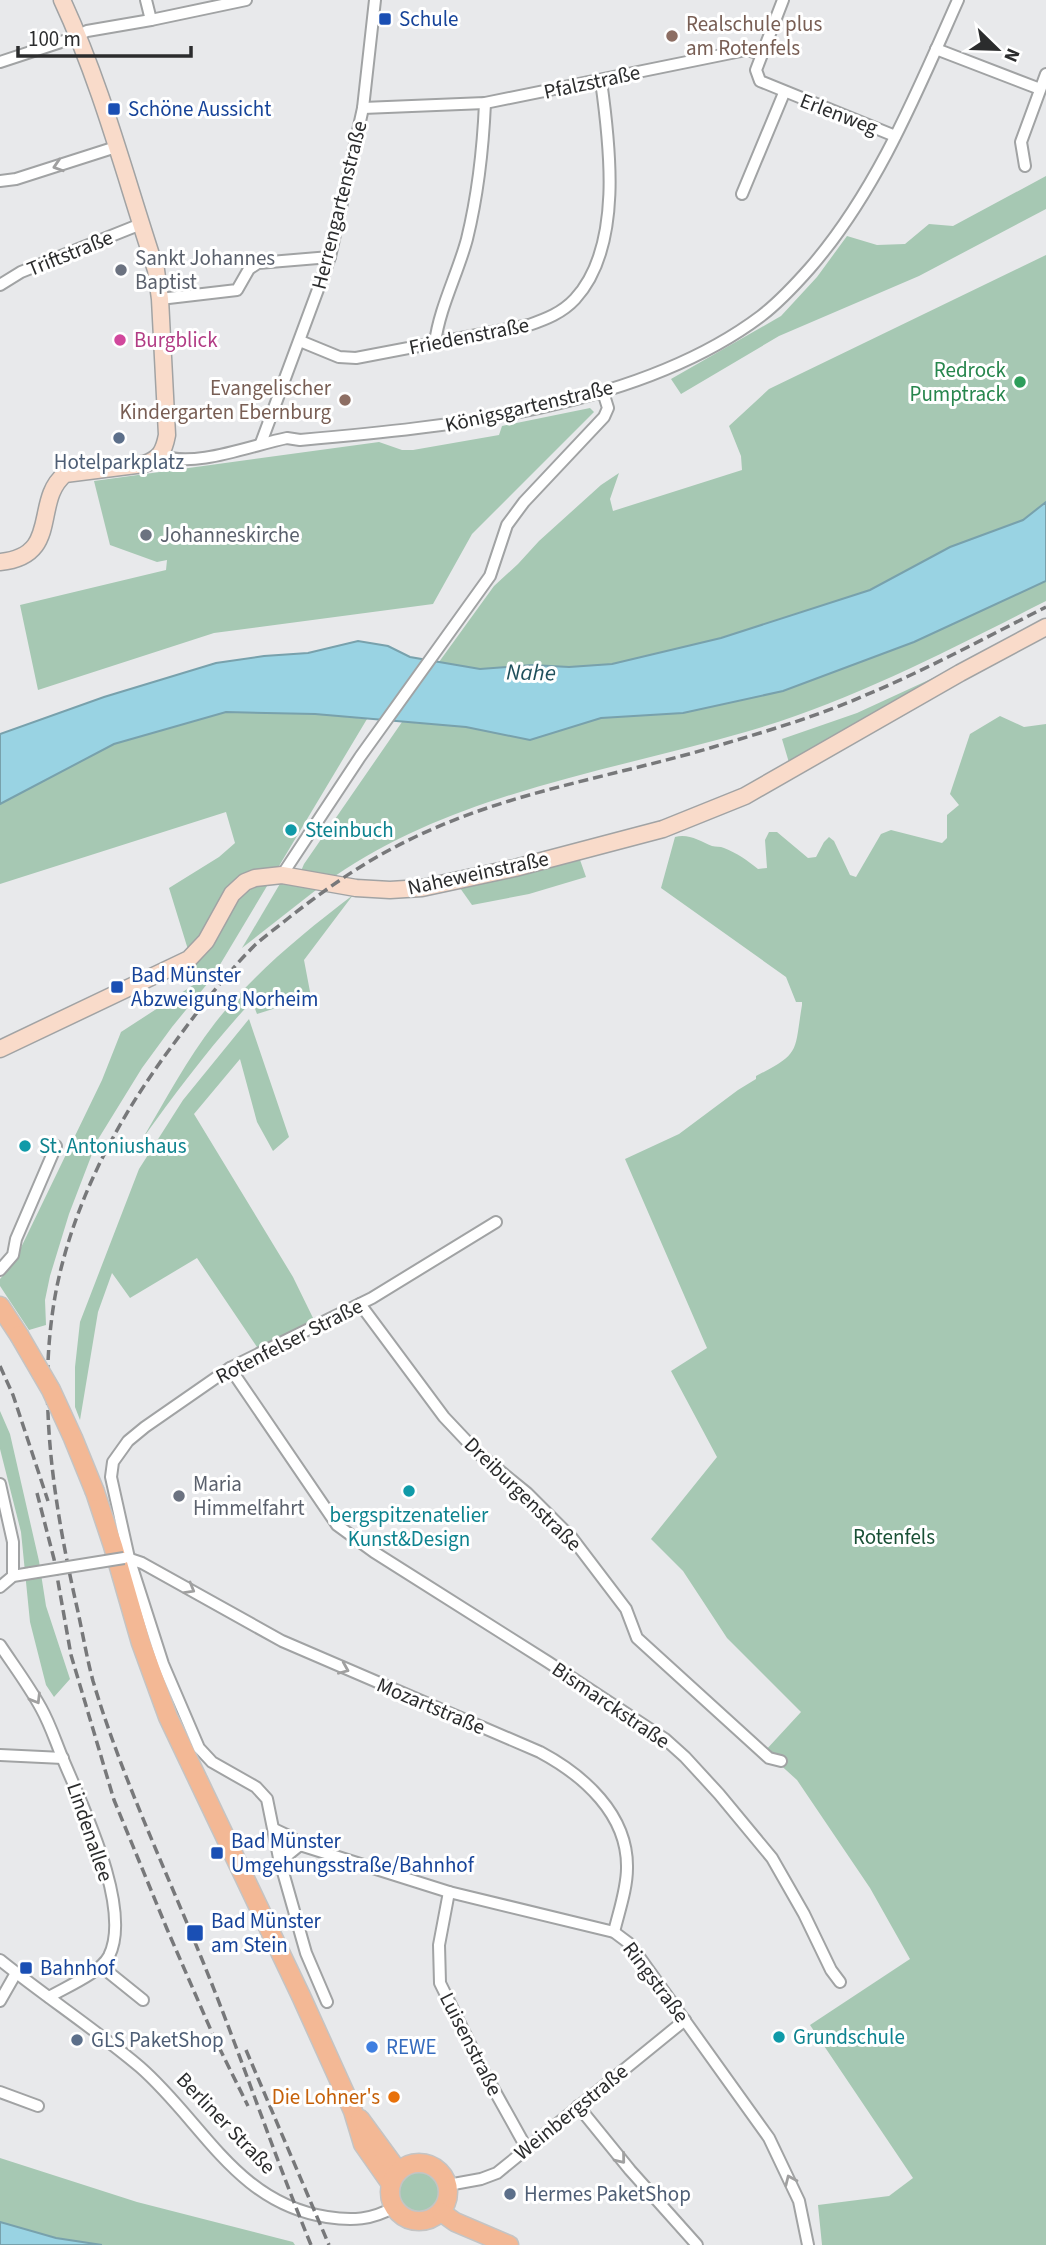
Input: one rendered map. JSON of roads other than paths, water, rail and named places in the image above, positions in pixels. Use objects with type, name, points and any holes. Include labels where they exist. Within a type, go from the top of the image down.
[{"type":"main road","points":[[0,562],[20,558],[35,546],[56,484],[65,474],[154,461],[161,455],[167,435],[156,270],[78,34],[62,0]]},
{"type":"main road","name":"Naheweinstraße","points":[[0,1049],[188,959],[206,941],[227,901],[238,887],[255,878],[282,875],[375,890],[407,890],[439,886],[663,829],[744,796],[1046,627]]},
{"type":"main road","points":[[0,1306],[51,1390],[74,1438],[95,1492],[141,1643],[168,1717],[353,2110],[363,2144],[395,2178]]},
{"type":"main road","points":[[412,2163],[426,2164],[440,2171],[448,2185],[448,2199],[441,2212],[430,2220],[417,2222],[404,2218],[394,2207],[390,2195],[395,2178],[412,2163]]},
{"type":"main road","points":[[441,2212],[455,2222],[509,2245]]},
{"type":"street","points":[[146,0],[151,20]]},
{"type":"street","points":[[0,62],[87,31],[246,0]]},
{"type":"street","name":"Herrengartenstraße","points":[[261,443],[330,257],[363,108],[375,0]]},
{"type":"street","points":[[762,54],[783,0]]},
{"type":"street","name":"Königsgartenstraße","points":[[161,455],[173,460],[191,459],[287,439],[328,438],[447,425],[533,409],[603,392],[670,367],[713,346],[762,315],[809,269],[828,246],[850,214],[895,136],[958,0]]},
{"type":"street","points":[[936,49],[1040,89]]},
{"type":"street","name":"Pfalzstraße","points":[[363,108],[485,103],[746,50],[762,54]]},
{"type":"street","name":"Erlenweg","points":[[762,54],[756,70],[760,82],[895,136]]},
{"type":"street","points":[[1025,166],[1021,142],[1046,74]]},
{"type":"street","name":"Friedenstraße","points":[[300,341],[340,356],[356,358],[514,329],[546,319],[573,301],[584,288],[598,258],[607,221],[608,151],[601,81]]},
{"type":"street","name":"Erlenweg","points":[[742,194],[784,93]]},
{"type":"street","points":[[435,344],[469,226],[482,155],[485,103]]},
{"type":"street","points":[[0,181],[16,179],[116,147]]},
{"type":"street","name":"Triftstraße","points":[[0,285],[22,272],[141,224]]},
{"type":"street","points":[[160,299],[237,290],[249,269],[258,263],[330,257]]},
{"type":"street","points":[[282,875],[360,757],[494,569],[502,536],[518,510],[564,457],[604,417],[608,408],[603,392]]},
{"type":"street","points":[[1,1269],[13,1255],[32,1199],[56,1146]]},
{"type":"street","name":"Rotenfelser Straße","points":[[327,2002],[306,1953],[279,1858],[268,1800],[256,1787],[212,1762],[199,1748],[163,1664],[126,1558],[112,1484],[114,1462],[128,1441],[145,1427],[230,1368],[360,1304],[496,1222]]},
{"type":"street","name":"Dreiburgenstraße","points":[[360,1304],[444,1417],[478,1453],[527,1493],[572,1538],[626,1609],[636,1639],[769,1758],[781,1761]]},
{"type":"street","name":"Bismarckstraße","points":[[230,1368],[337,1525],[374,1552],[665,1739],[685,1757],[772,1858],[804,1914],[831,1970],[840,1982]]},
{"type":"street","points":[[0,1484],[13,1542],[13,1576]]},
{"type":"street","points":[[0,1587],[13,1576],[126,1558]]},
{"type":"street","name":"Mozartstraße","points":[[126,1558],[142,1563],[282,1641],[551,1758],[578,1776],[593,1790],[623,1835],[627,1871],[614,1932]]},
{"type":"street","points":[[0,1645],[41,1707],[63,1758]]},
{"type":"street","name":"Lindenallee","points":[[0,1755],[63,1758],[91,1821],[113,1905],[114,1939],[108,1959],[102,1967]]},
{"type":"street","name":"Ringstraße","points":[[274,1829],[300,1845],[449,1892],[614,1932],[630,1944],[769,2138],[799,2202],[808,2245]]},
{"type":"street","points":[[279,1858],[300,1845]]},
{"type":"street","name":"Luisenstraße","points":[[449,1892],[439,1945],[440,1983],[483,2070],[527,2149]]},
{"type":"street","name":"Berliner Straße","points":[[0,1960],[138,2066],[159,2085],[248,2183],[264,2194],[307,2213],[337,2219],[371,2218],[394,2207]]},
{"type":"street","points":[[48,1997],[102,1967],[144,2000]]},
{"type":"street","points":[[0,2001],[16,1973]]},
{"type":"street","name":"Weinbergstraße","points":[[448,2185],[491,2176],[685,2020]]},
{"type":"street","points":[[0,2092],[38,2106]]},
{"type":"street","points":[[578,2106],[630,2170],[697,2245]]},
{"type":"water","name":"Nahe","points":[[1046,502],[1046,581],[914,642],[783,691],[683,713],[601,718],[530,740],[466,727],[315,714],[226,712],[114,744],[0,804],[0,734],[104,697],[216,663],[308,653],[358,641],[388,646],[410,657],[480,669],[612,664],[721,638],[870,590],[950,547],[1023,520]]},
{"type":"water","points":[[0,2222],[56,2238],[102,2245],[0,2245]]},
{"type":"railway","points":[[311,2245],[215,1993],[116,1751],[86,1652],[54,1485],[48,1365],[57,1286],[65,1253],[88,1188],[136,1098],[223,980],[255,945],[318,895],[360,867],[441,825],[479,811],[555,788],[672,759],[824,712],[908,676],[1046,607]]},
{"type":"railway","points":[[0,1366],[13,1395],[48,1501]]},
{"type":"railway","points":[[37,1493],[54,1559],[71,1655],[114,1800],[213,2035],[248,2106]]},
{"type":"railway","points":[[246,2050],[329,2245]]},
{"type":"place","name":"Schule","points":[[385,19]]},
{"type":"place","name":"Realschule plus am Rotenfels","points":[[672,36]]},
{"type":"place","name":"Schöne Aussicht","points":[[114,109]]},
{"type":"place","name":"Sankt Johannes Baptist","points":[[121,270]]},
{"type":"place","name":"Burgblick","points":[[120,340]]},
{"type":"place","name":"Redrock Pumptrack","points":[[1020,382]]},
{"type":"place","name":"Evangelischer Kindergarten Ebernburg","points":[[345,400]]},
{"type":"place","name":"Hotelparkplatz","points":[[119,438]]},
{"type":"place","name":"Johanneskirche","points":[[146,535]]},
{"type":"place","name":"Steinbuch","points":[[291,830]]},
{"type":"place","name":"Bad Münster Abzweigung Norheim","points":[[117,987]]},
{"type":"place","name":"St. Antoniushaus","points":[[25,1146]]},
{"type":"place","name":"bergspitzenatelier Kunst&Design","points":[[409,1491]]},
{"type":"place","name":"Maria Himmelfahrt","points":[[179,1496]]},
{"type":"place","name":"Bad Münster Umgehungsstraße/Bahnhof","points":[[217,1853]]},
{"type":"place","name":"Bad Münster am Stein","points":[[195,1933]]},
{"type":"place","name":"Bahnhof","points":[[26,1968]]},
{"type":"place","name":"Grundschule","points":[[779,2037]]},
{"type":"place","name":"GLS PaketShop","points":[[77,2040]]},
{"type":"place","name":"REWE","points":[[372,2047]]},
{"type":"place","name":"Die Lohner's","points":[[394,2097]]},
{"type":"place","name":"Hermes PaketShop","points":[[510,2194]]},
{"type":"park label","name":"Rotenfels","points":[[894,1537]]}]
